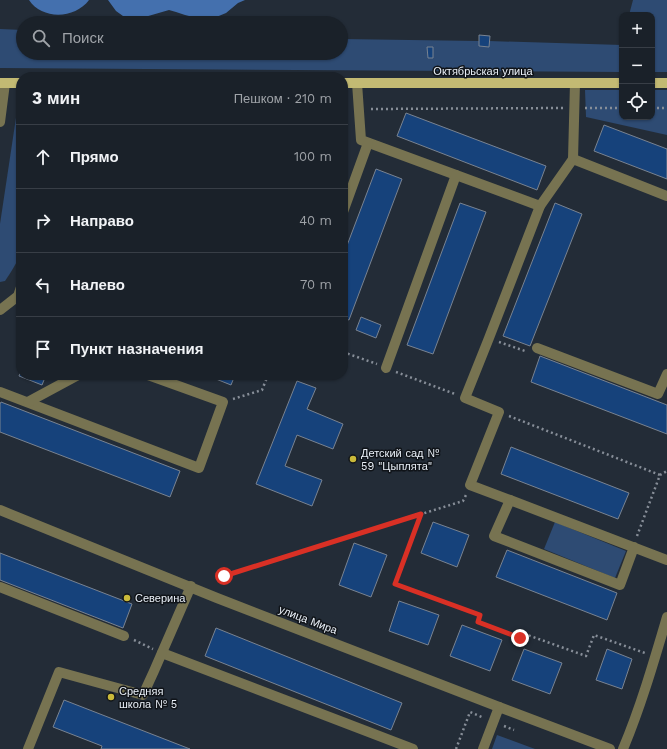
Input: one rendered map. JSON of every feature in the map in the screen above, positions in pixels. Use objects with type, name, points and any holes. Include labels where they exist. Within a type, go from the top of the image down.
[{"type":"main road","points":[[3,83],[16,83]]},
{"type":"main road","name":"Октябрьская улица","points":[[348,83],[619,83]]},
{"type":"main road","points":[[655,83],[667,83]]},
{"type":"street","points":[[0,122],[3,83]]},
{"type":"street","points":[[357,83],[361,140],[540,206]]},
{"type":"street","points":[[575,83],[573,159],[540,206],[465,398],[499,412],[470,485],[667,560]]},
{"type":"street","points":[[348,198],[368,143]]},
{"type":"street","points":[[573,159],[667,196]]},
{"type":"street","points":[[386,368],[456,175]]},
{"type":"street","points":[[0,310],[16,298]]},
{"type":"street","points":[[537,348],[658,394],[667,374]]},
{"type":"street","points":[[28,402],[69,380]]},
{"type":"street","points":[[0,392],[199,468],[223,402],[162,380]]},
{"type":"street","points":[[510,500],[494,536],[613,582],[620,584],[634,547]]},
{"type":"street","name":"улица Мира","points":[[0,510],[232,603],[610,749]]},
{"type":"street","points":[[28,749],[59,672],[143,695],[190,586]]},
{"type":"street","points":[[0,587],[124,636]]},
{"type":"street","points":[[623,749],[655,657],[667,617]]},
{"type":"street","points":[[162,652],[394,745],[413,749]]},
{"type":"street","points":[[483,749],[499,707]]},
{"type":"path","points":[[359,109],[619,108]]},
{"type":"path","points":[[655,108],[667,108]]},
{"type":"path","points":[[489,338],[525,352],[537,348]]},
{"type":"path","points":[[348,354],[465,398]]},
{"type":"path","points":[[223,402],[262,390],[266,380]]},
{"type":"path","points":[[499,412],[660,475]]},
{"type":"path","points":[[634,547],[660,475],[667,471]]},
{"type":"path","points":[[224,576],[463,501],[470,485]]},
{"type":"path","points":[[421,514],[395,584],[480,615],[478,622],[520,638],[522,633],[586,656],[594,635],[655,657]]},
{"type":"path","points":[[124,636],[162,652]]},
{"type":"path","points":[[456,749],[470,712]]},
{"type":"shaded area","points":[[29,0],[89,0],[76,11],[59,15],[42,11],[35,7]]},
{"type":"shaded area","points":[[108,0],[245,0],[219,16],[189,16],[169,10],[148,16],[123,16],[116,11]]},
{"type":"shaded area","points":[[633,0],[667,0],[667,72],[655,72],[655,12],[630,12]]},
{"type":"shaded area","points":[[0,29],[16,30],[16,60],[348,60],[348,39],[479,41],[479,46],[489,47],[489,41],[619,45],[619,72],[0,68]]},
{"type":"shaded area","points":[[585,90],[619,90],[619,120],[655,120],[655,90],[667,90],[667,135],[586,117]]},
{"type":"shaded area","points":[[16,118],[16,264],[5,281],[0,282],[0,224]]},
{"type":"shaded area","points":[[555,522],[626,551],[615,578],[544,549]]},
{"type":"shaded area","points":[[497,735],[535,749],[492,749]]},
{"type":"building","points":[[479,35],[490,36],[489,47],[479,46]]},
{"type":"building","points":[[427,47],[433,47],[433,58],[428,58]]},
{"type":"building","points":[[406,113],[546,166],[537,190],[397,136]]},
{"type":"building","points":[[604,125],[667,149],[667,179],[594,151]]},
{"type":"building","points":[[376,169],[402,179],[349,320],[348,243]]},
{"type":"building","points":[[460,203],[486,212],[433,354],[407,345]]},
{"type":"building","points":[[555,203],[582,214],[530,346],[503,336]]},
{"type":"building","points":[[361,317],[381,325],[376,338],[356,330]]},
{"type":"building","points":[[540,356],[667,405],[667,434],[531,382]]},
{"type":"building","points":[[29,380],[44,380],[42,385]]},
{"type":"building","points":[[218,380],[233,380],[231,385]]},
{"type":"building","points":[[297,381],[316,388],[307,409],[343,424],[333,449],[297,435],[285,466],[322,480],[312,506],[256,484]]},
{"type":"building","points":[[1,402],[180,471],[170,497],[0,432]]},
{"type":"building","points":[[511,447],[629,493],[618,519],[501,474]]},
{"type":"building","points":[[433,522],[469,535],[457,567],[421,553]]},
{"type":"building","points":[[354,543],[387,555],[371,597],[339,585]]},
{"type":"building","points":[[507,550],[617,593],[607,620],[496,577]]},
{"type":"building","points":[[0,553],[132,604],[123,628],[0,580]]},
{"type":"building","points":[[399,601],[439,615],[428,645],[389,631]]},
{"type":"building","points":[[462,625],[502,640],[490,671],[450,656]]},
{"type":"building","points":[[216,628],[402,703],[391,730],[205,656]]},
{"type":"building","points":[[524,649],[562,663],[550,694],[512,680]]},
{"type":"building","points":[[607,649],[632,659],[622,689],[596,680]]},
{"type":"building","points":[[64,700],[190,749],[101,749],[102,746],[53,727]]},
{"type":"place","name":"Детский сад № 59 \"Цыплята\"","points":[[353,459]]},
{"type":"place","name":"Северина","points":[[127,598]]},
{"type":"place","name":"Средняя школа № 5","points":[[111,697]]},
{"type":"route","points":[[224,576],[421,514],[395,584],[480,615],[478,622],[520,638]]}]
